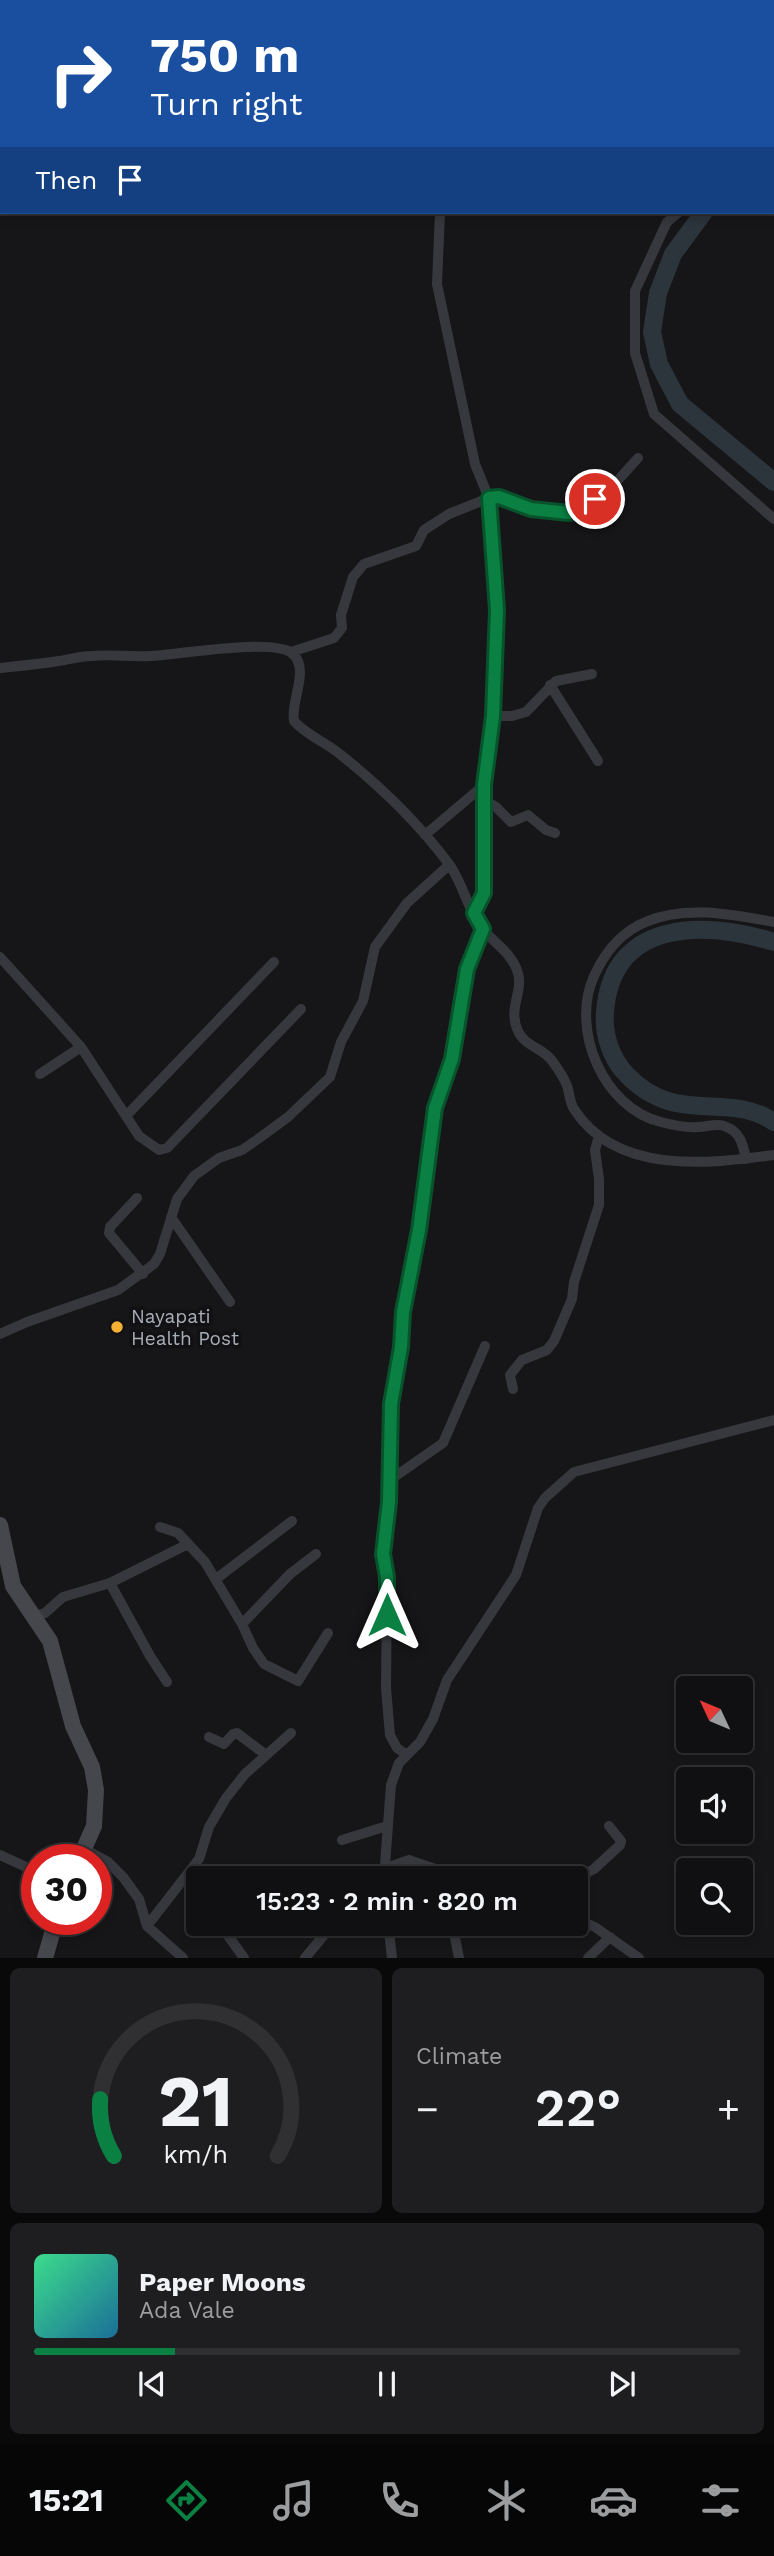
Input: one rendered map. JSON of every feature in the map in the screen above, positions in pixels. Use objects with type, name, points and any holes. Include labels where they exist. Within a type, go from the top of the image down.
[{"type":"main road","points":[[0,1525],[13,1586],[50,1641],[73,1726],[92,1767],[96,1809],[94,1826],[86,1844]]},
{"type":"main road","points":[[45,1958],[52,1935]]},
{"type":"street","points":[[440,214],[438,284],[475,464],[489,498],[497,610],[493,716],[483,799],[484,893],[474,913]]},
{"type":"street","points":[[677,214],[667,222],[635,291],[635,353],[650,402],[654,414],[774,519]]},
{"type":"street","points":[[291,652],[334,638],[342,628],[341,615],[353,577],[364,564],[416,546],[424,530],[449,514],[489,498],[499,497],[531,509],[569,513],[610,489],[638,458]]},
{"type":"street","points":[[0,668],[89,656],[150,656],[252,648],[280,648],[291,652],[297,659],[300,677],[293,708],[294,721],[341,755],[376,786],[425,835],[449,865],[483,929],[504,948],[517,970],[520,983],[513,1013],[519,1035],[554,1063],[568,1087],[569,1099],[575,1110],[598,1136],[620,1148],[656,1159],[714,1161],[774,1155]]},
{"type":"street","points":[[493,716],[512,716],[526,712],[556,681],[592,674]]},
{"type":"street","points":[[551,685],[598,761]]},
{"type":"street","points":[[425,835],[484,785]]},
{"type":"street","points":[[483,799],[511,822],[528,815],[546,830],[555,833]]},
{"type":"street","points":[[0,1334],[118,1290],[154,1264],[160,1254],[177,1199],[194,1176],[219,1158],[242,1150],[258,1139],[288,1117],[330,1077],[341,1042],[363,1001],[375,947],[407,902],[449,865]]},
{"type":"street","points":[[746,1159],[742,1139],[736,1132],[722,1125],[695,1128],[660,1122],[628,1104],[607,1083],[597,1066],[592,1050],[587,1005],[591,983],[610,947],[639,925],[672,913],[717,913],[774,922]]},
{"type":"street","points":[[407,1755],[397,1748],[390,1735],[386,1688],[387,1577],[383,1554],[390,1480],[391,1404],[401,1347],[403,1312],[419,1230],[435,1108],[452,1059],[467,969],[483,929]]},
{"type":"street","points":[[0,957],[81,1047],[145,1142],[159,1150],[163,1150],[301,1009]]},
{"type":"street","points":[[126,1116],[274,962]]},
{"type":"street","points":[[40,1074],[81,1047]]},
{"type":"street","points":[[513,1389],[510,1375],[522,1360],[547,1350],[554,1341],[572,1299],[574,1282],[598,1205],[599,1179],[595,1150],[598,1136]]},
{"type":"street","points":[[137,1198],[110,1227],[108,1233],[143,1274]]},
{"type":"street","points":[[171,1217],[230,1302]]},
{"type":"street","points":[[390,1480],[443,1443],[485,1346]]},
{"type":"street","points":[[385,1866],[391,1785],[399,1763],[420,1742],[433,1719],[452,1672],[516,1575],[538,1508],[545,1497],[574,1472],[774,1420]]},
{"type":"street","points":[[216,1579],[292,1521]]},
{"type":"street","points":[[160,1527],[178,1534],[216,1579],[264,1664],[298,1681],[328,1633]]},
{"type":"street","points":[[35,1616],[45,1613],[63,1597],[110,1583],[188,1544]]},
{"type":"street","points":[[242,1624],[290,1574],[316,1554]]},
{"type":"street","points":[[110,1583],[167,1682]]},
{"type":"street","points":[[209,1737],[224,1744],[237,1733],[266,1755]]},
{"type":"street","points":[[147,1926],[199,1859],[208,1827],[226,1798],[246,1774],[291,1733]]},
{"type":"street","points":[[342,1840],[387,1826]]},
{"type":"street","points":[[588,1872],[620,1845],[621,1841],[609,1826]]},
{"type":"street","points":[[0,1855],[21,1865]]},
{"type":"street","points":[[392,1866],[402,1861],[418,1862],[425,1866]]},
{"type":"street","points":[[112,1866],[139,1899],[147,1926],[183,1958]]},
{"type":"street","points":[[588,1925],[639,1958]]},
{"type":"street","points":[[229,1936],[244,1958]]},
{"type":"street","points":[[305,1958],[323,1936]]},
{"type":"street","points":[[389,1936],[392,1958]]},
{"type":"street","points":[[455,1936],[459,1958]]},
{"type":"street","points":[[588,1958],[610,1937]]},
{"type":"waterway","points":[[703,214],[673,254],[658,293],[652,332],[659,364],[680,404],[774,482]]},
{"type":"waterway","points":[[774,942],[747,935],[692,930],[666,934],[643,943],[625,958],[611,981],[605,1012],[609,1046],[617,1062],[627,1075],[646,1091],[664,1100],[683,1104],[738,1108],[774,1122]]},
{"type":"place","name":"Nayapati Health Post","points":[[117,1327]]},
{"type":"route","points":[[387,1615],[387,1577],[383,1554],[389,1502],[391,1404],[401,1347],[403,1312],[419,1230],[435,1108],[452,1059],[467,969],[483,929],[474,913],[484,893],[483,799],[493,716],[497,610],[489,498],[499,497],[531,509],[569,513],[595,499]]}]
